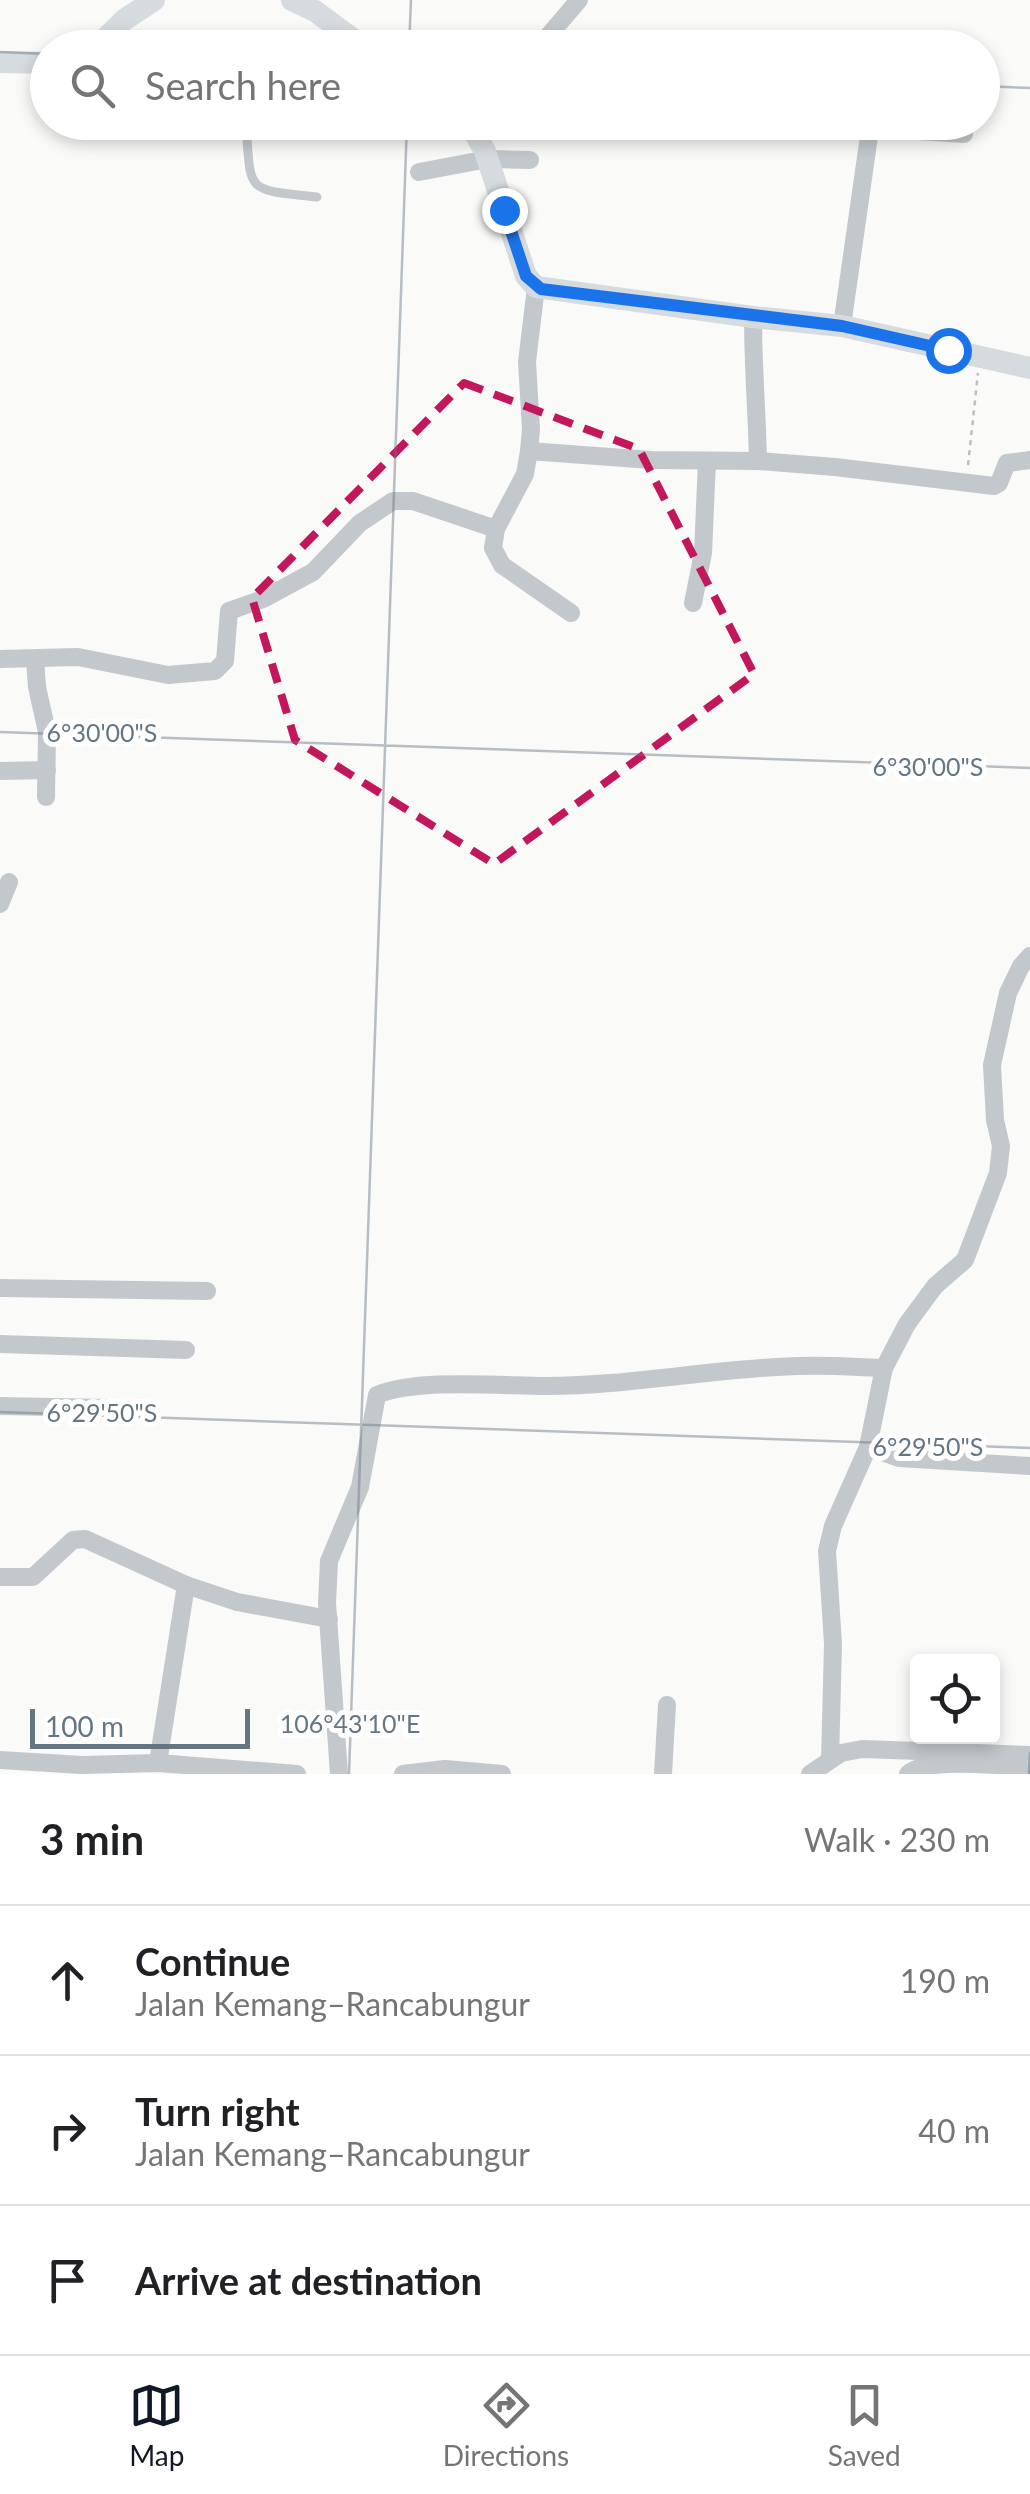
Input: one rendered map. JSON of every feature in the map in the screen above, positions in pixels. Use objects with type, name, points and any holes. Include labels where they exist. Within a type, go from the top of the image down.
[{"type":"street","points":[[116,30],[154,0]]},
{"type":"street","points":[[292,0],[341,30]]},
{"type":"street","points":[[553,30],[579,0]]},
{"type":"street","points":[[0,62],[30,63]]},
{"type":"street","points":[[478,140],[488,159],[526,276],[536,286],[753,318],[842,326],[1030,368]]},
{"type":"street","points":[[842,326],[868,140]]},
{"type":"street","points":[[420,172],[488,159],[530,160]]},
{"type":"street","points":[[536,286],[527,362],[529,451],[525,474],[496,529],[494,548],[502,565],[571,613]]},
{"type":"street","points":[[753,318],[752,380],[757,406],[758,461]]},
{"type":"street","points":[[529,451],[855,468],[994,486],[1008,463],[1030,460]]},
{"type":"street","points":[[693,603],[703,553],[706,462]]},
{"type":"street","points":[[0,659],[78,657],[168,675],[215,671],[225,660],[232,609],[263,600],[313,572],[360,522],[392,502],[413,501],[496,529]]},
{"type":"street","points":[[35,659],[47,732],[46,797]]},
{"type":"street","points":[[0,770],[48,770]]},
{"type":"street","points":[[0,904],[9,882]]},
{"type":"street","points":[[830,1760],[833,1644],[827,1552],[833,1526],[868,1447],[884,1368],[907,1324],[935,1286],[965,1260],[998,1173],[1001,1146],[995,1120],[994,1056],[1008,993],[1030,956]]},
{"type":"street","points":[[0,1288],[207,1291]]},
{"type":"street","points":[[0,1344],[186,1350]]},
{"type":"street","points":[[339,1774],[329,1560],[360,1487],[377,1394],[496,1384],[608,1384],[799,1366],[884,1368]]},
{"type":"street","points":[[0,1406],[107,1408]]},
{"type":"street","points":[[868,1447],[899,1458],[1030,1466]]},
{"type":"street","points":[[0,1577],[33,1577],[80,1538],[186,1585],[237,1602],[329,1619]]},
{"type":"street","points":[[158,1763],[186,1585]]},
{"type":"street","points":[[663,1774],[667,1705]]},
{"type":"street","points":[[810,1774],[841,1753],[862,1749],[1030,1755]]},
{"type":"street","points":[[0,1760],[105,1766],[158,1763],[297,1774]]},
{"type":"street","points":[[908,1774],[915,1768],[936,1765],[1030,1767]]},
{"type":"street","points":[[404,1774],[435,1769],[502,1774]]},
{"type":"lane","points":[[247,140],[252,182],[269,192],[317,197]]},
{"type":"path","points":[[966,483],[979,357]]},
{"type":"highlighted area","points":[[464,383],[639,449],[754,674],[494,864],[295,740],[252,598]]},
{"type":"route","points":[[504,210],[526,276],[541,289],[842,326],[948,350]]}]
